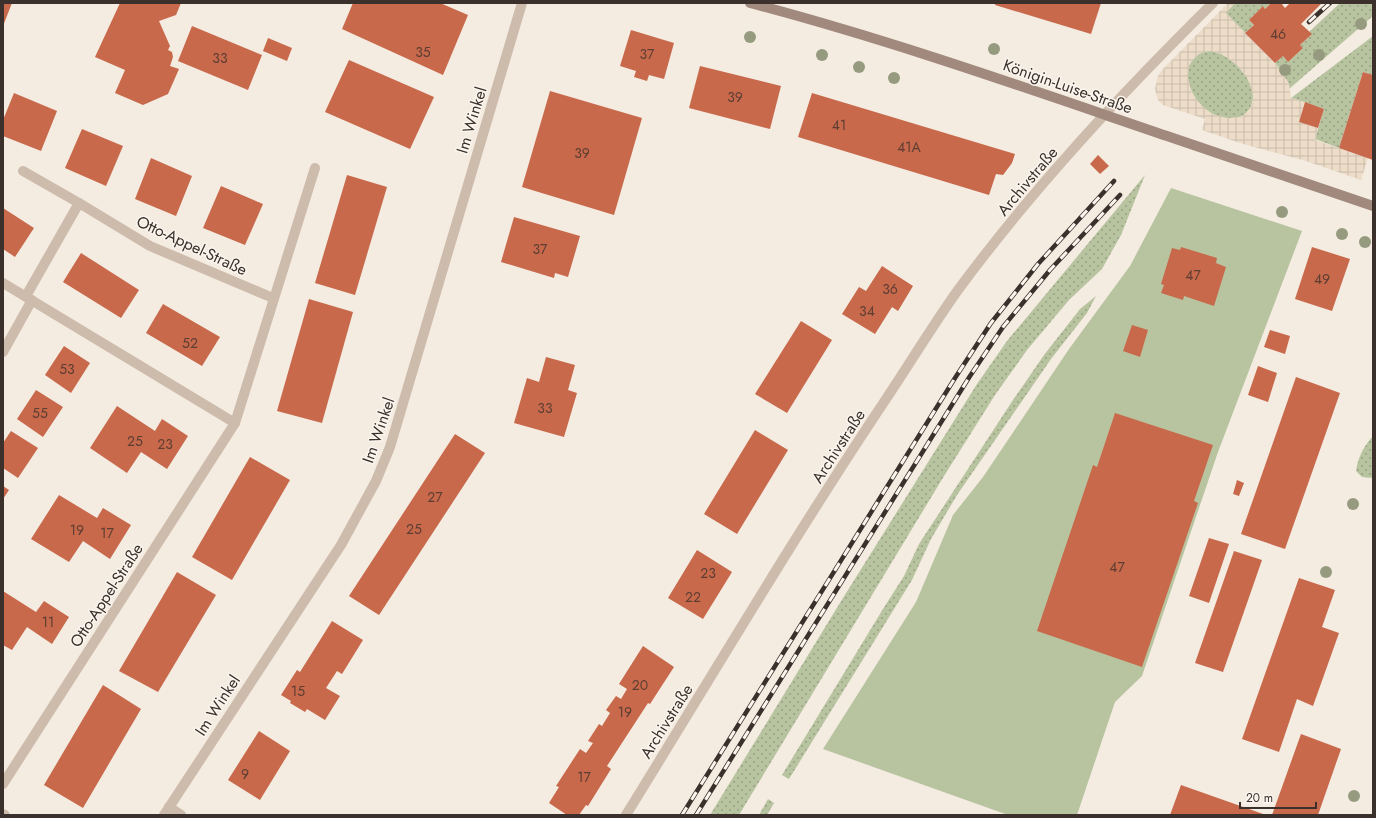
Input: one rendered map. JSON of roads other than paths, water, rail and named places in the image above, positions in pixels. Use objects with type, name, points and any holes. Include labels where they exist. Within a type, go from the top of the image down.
[{"type":"main road","name":"Königin-Luise-Straße","points":[[750,3],[766,5],[923,54],[1373,206]]},
{"type":"street","name":"Im Winkel","points":[[181,815],[166,811],[341,545],[376,481],[390,447],[522,3]]},
{"type":"street","name":"Archivstraße","points":[[626,815],[840,468],[958,291],[1014,218],[1104,115],[1207,5]]},
{"type":"street","name":"Otto-Appel-Straße","points":[[3,784],[235,423],[315,168]]},
{"type":"street","name":"Otto-Appel-Straße","points":[[23,170],[150,246],[273,298]]},
{"type":"street","points":[[3,352],[29,298],[79,203]]},
{"type":"street","points":[[3,283],[235,423]]},
{"type":"railway","points":[[1309,22],[1330,3]]},
{"type":"railway","points":[[682,815],[955,378],[991,323],[1038,264],[1114,181]]},
{"type":"railway","points":[[696,815],[970,376],[1003,327],[1050,270],[1120,195]]}]
